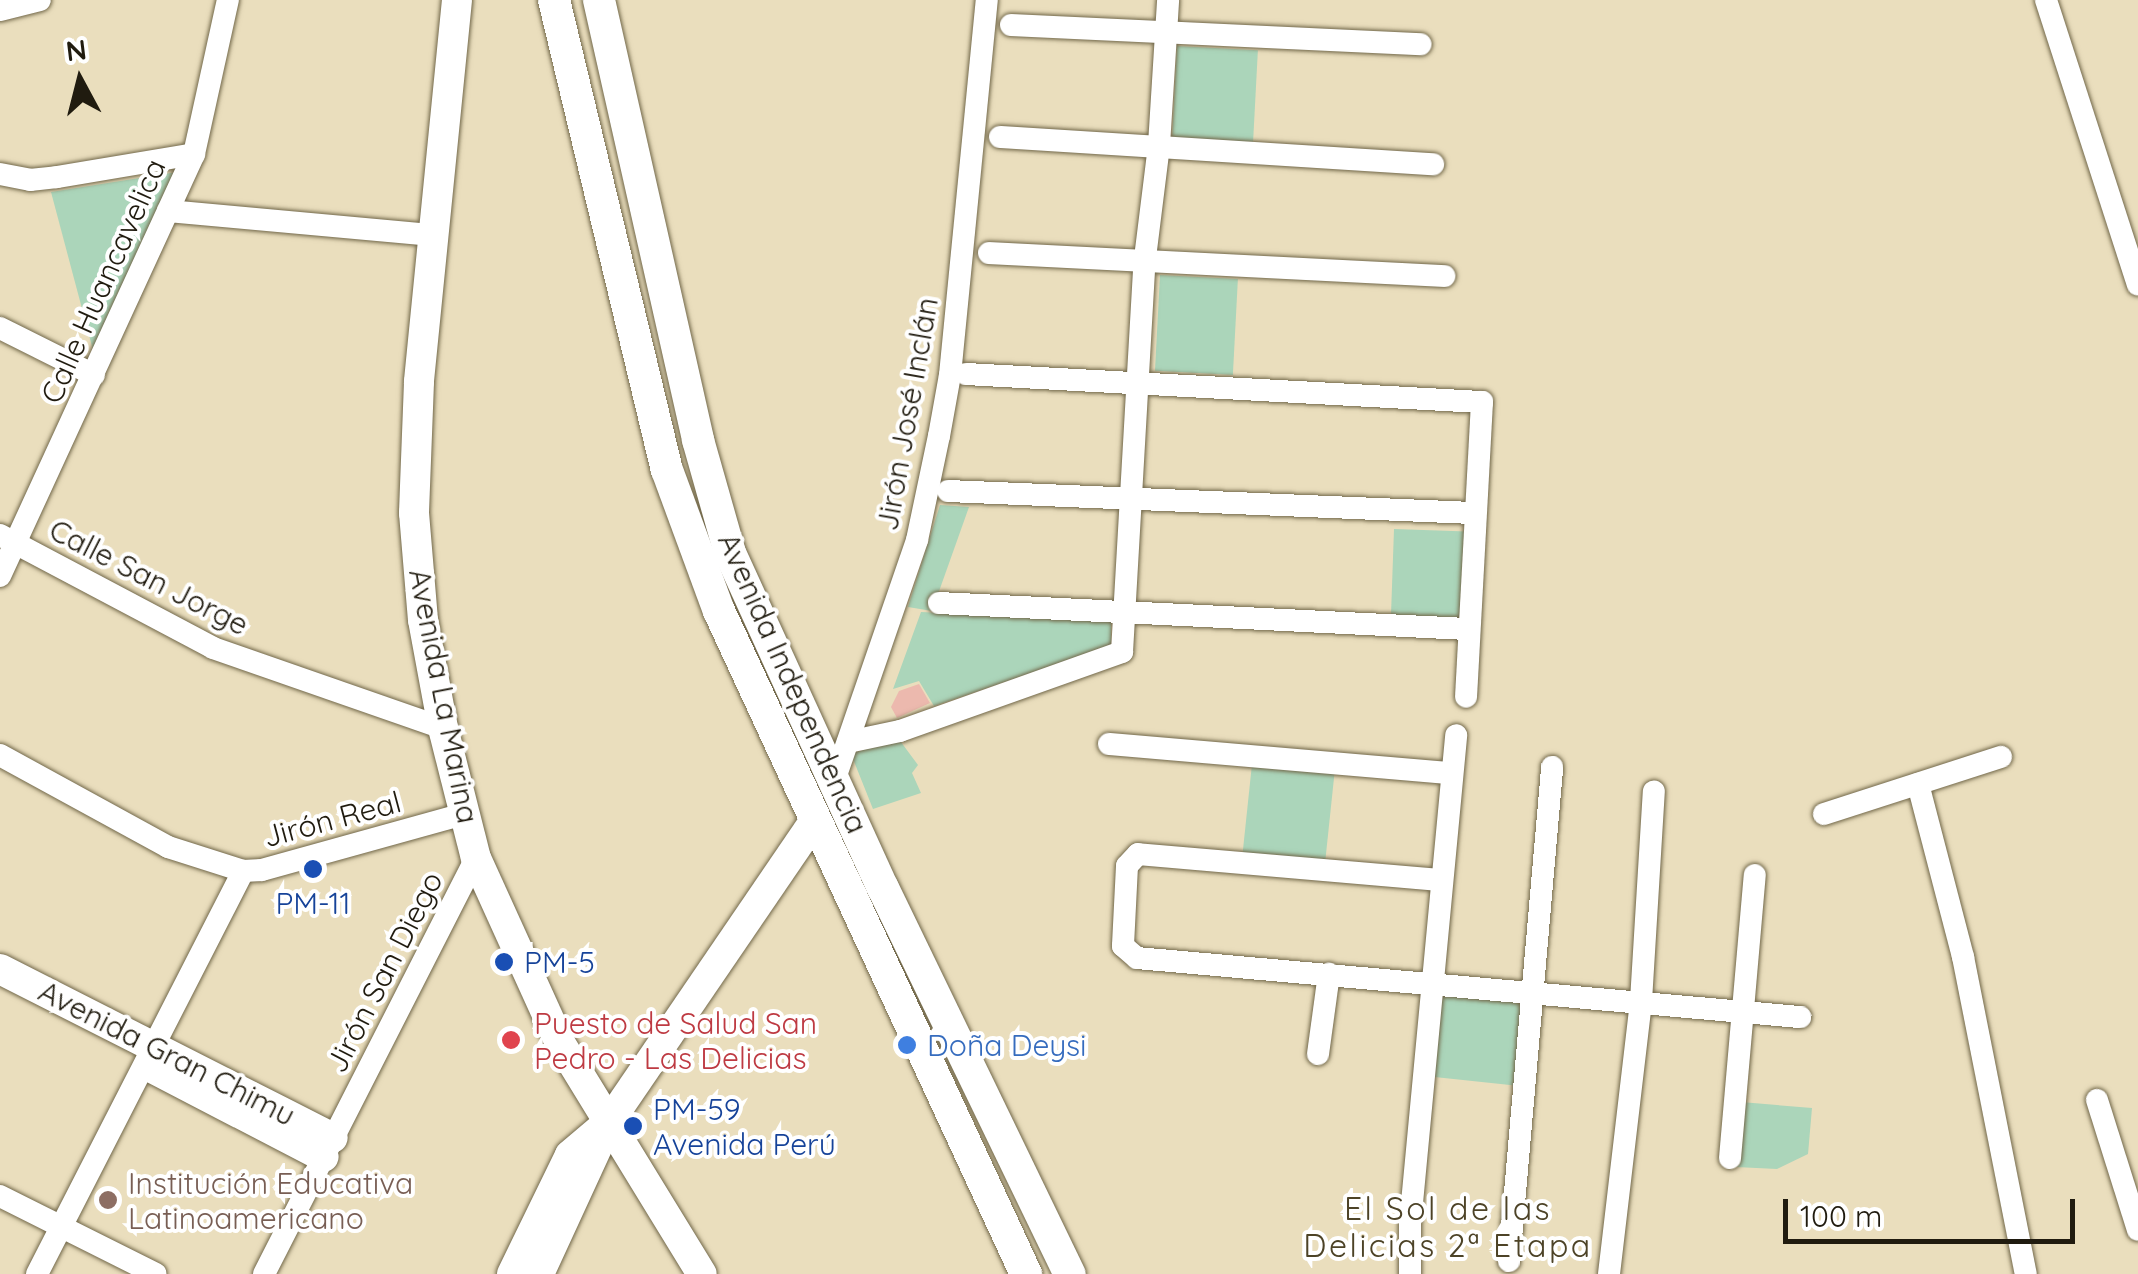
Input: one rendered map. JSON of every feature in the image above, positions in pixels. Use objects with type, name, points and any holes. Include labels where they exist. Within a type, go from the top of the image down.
[{"type":"main road","name":"Avenida Independencia","points":[[554,0],[667,470],[719,611],[1026,1274]]},
{"type":"main road","name":"Avenida Independencia","points":[[599,0],[698,440],[730,553],[1070,1274]]},
{"type":"main road","points":[[593,166],[635,155]]},
{"type":"main road","points":[[719,611],[750,596]]},
{"type":"main road","points":[[940,1087],[973,1071]]},
{"type":"street","points":[[0,10],[40,0]]},
{"type":"street","name":"Calle Huancavelica","points":[[0,576],[9,539],[94,375],[194,154],[228,0]]},
{"type":"street","name":"Avenida La Marina","points":[[457,0],[433,235],[414,513],[424,620],[444,728],[476,858],[559,1041],[702,1274]]},
{"type":"street","name":"Jirón José Inclán","points":[[814,821],[835,781],[917,540],[950,375],[987,0]]},
{"type":"street","points":[[848,742],[900,732],[1122,652],[1145,258],[1159,144],[1168,0]]},
{"type":"street","points":[[2046,0],[2138,284]]},
{"type":"street","points":[[1011,25],[1421,44]]},
{"type":"street","points":[[1000,137],[1432,164]]},
{"type":"street","points":[[0,174],[30,180],[194,154]]},
{"type":"street","points":[[168,211],[433,235]]},
{"type":"street","points":[[990,253],[1444,276]]},
{"type":"street","points":[[0,328],[94,375]]},
{"type":"street","points":[[966,374],[1482,402],[1466,697]]},
{"type":"street","points":[[948,491],[1131,502],[1474,513]]},
{"type":"street","name":"Calle San Jorge","points":[[9,539],[213,648],[444,728]]},
{"type":"street","points":[[938,603],[1468,628]]},
{"type":"street","points":[[1410,1274],[1410,1224],[1434,982],[1449,773],[1456,735]]},
{"type":"street","points":[[1110,744],[1449,773]]},
{"type":"street","name":"Jirón Real","points":[[0,755],[168,848],[243,871],[262,870],[464,814]]},
{"type":"street","points":[[1824,814],[2001,757]]},
{"type":"street","points":[[1510,1261],[1552,767]]},
{"type":"street","points":[[1918,784],[1962,957],[2026,1274]]},
{"type":"street","points":[[1609,1274],[1641,1001],[1654,791]]},
{"type":"street","points":[[539,1274],[609,1122],[814,821]]},
{"type":"street","points":[[1440,880],[1145,853],[1129,861],[1122,940],[1131,956],[1800,1017]]},
{"type":"street","name":"Jirón San Diego","points":[[264,1274],[476,858]]},
{"type":"street","points":[[36,1274],[152,1056],[243,871]]},
{"type":"street","points":[[1730,1158],[1755,875]]},
{"type":"street","name":"Avenida Gran Chimu","points":[[0,969],[152,1056],[329,1147]]},
{"type":"street","points":[[1318,1054],[1328,974]]},
{"type":"street","name":"Avenida Gran Chimu","points":[[0,991],[152,1056]]},
{"type":"street","points":[[2097,1100],[2138,1230]]},
{"type":"street","points":[[512,1274],[570,1155],[609,1122]]},
{"type":"street","points":[[0,1196],[156,1274]]},
{"type":"green space","points":[[1177,46],[1258,50],[1253,143],[1172,139]]},
{"type":"green space","points":[[177,172],[93,350],[51,192]]},
{"type":"green space","points":[[1160,275],[1238,279],[1233,375],[1155,371]]},
{"type":"green space","points":[[940,505],[969,507],[932,611],[908,607]]},
{"type":"green space","points":[[1394,529],[1467,532],[1464,619],[1391,617]]},
{"type":"green space","points":[[921,612],[1111,622],[1111,646],[934,706],[919,681],[893,689]]},
{"type":"green space","points":[[898,738],[918,765],[912,773],[921,793],[873,809],[851,754]]},
{"type":"green space","points":[[1252,764],[1335,773],[1325,865],[1242,856]]},
{"type":"green space","points":[[1439,990],[1529,999],[1519,1086],[1430,1077]]},
{"type":"green space","points":[[1741,1102],[1812,1108],[1808,1154],[1777,1169],[1736,1167]]},
{"type":"building","points":[[919,684],[930,703],[897,718],[891,707],[899,691]]},
{"type":"place","name":"PM-11","points":[[313,869]]},
{"type":"place","name":"PM-5","points":[[504,962]]},
{"type":"place","name":"Puesto de Salud San Pedro - Las Delicias","points":[[511,1040]]},
{"type":"place","name":"Doña Deysi","points":[[907,1045]]},
{"type":"place","name":"PM-59 Avenida Perú","points":[[633,1126]]},
{"type":"place","name":"Institución Educativa Latinoamericano","points":[[108,1200]]},
{"type":"district","name":"El Sol de las Delicias 2ª Etapa","points":[[1448,1228]]}]
